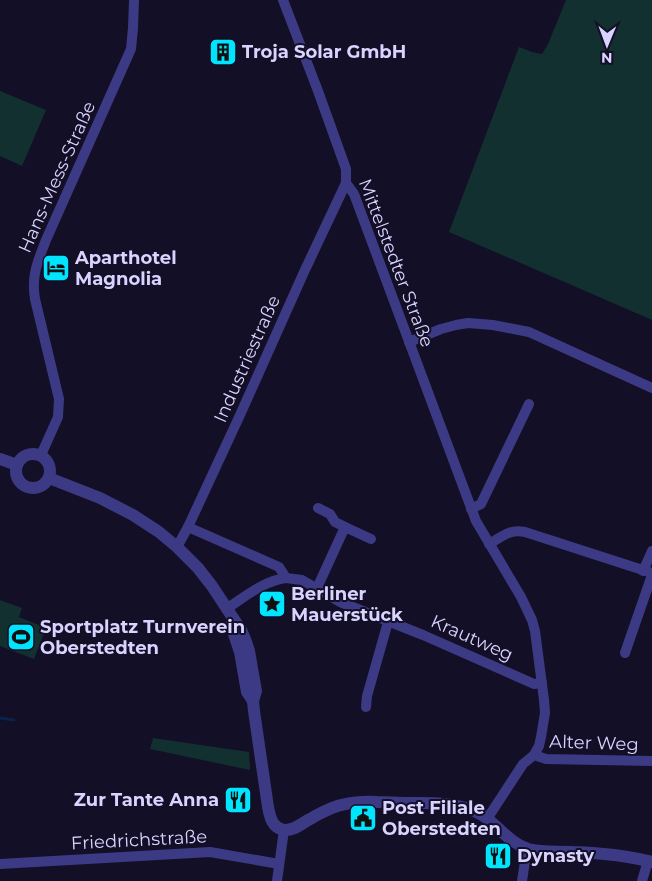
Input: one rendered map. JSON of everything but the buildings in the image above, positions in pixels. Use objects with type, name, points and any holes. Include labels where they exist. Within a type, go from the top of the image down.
[{"type":"street","name":"Hans-Mess-Straße","points":[[41,455],[58,417],[60,400],[34,290],[35,268],[131,48],[134,0]]},
{"type":"street","name":"Mittelstedter Straße","points":[[283,0],[346,169],[346,183],[354,194],[471,509],[489,544],[521,597],[535,631],[544,700],[543,726],[539,746],[534,755],[523,764],[487,819]]},
{"type":"street","name":"Industriestraße","points":[[177,547],[240,415],[346,183]]},
{"type":"street","points":[[409,342],[456,325],[468,323],[493,325],[529,332],[652,388]]},
{"type":"street","points":[[471,509],[481,504],[529,404]]},
{"type":"street","points":[[27,455],[41,455],[50,466],[49,478],[46,483],[36,488],[25,486],[20,482],[16,472],[20,459],[27,455]]},
{"type":"street","points":[[0,459],[17,465]]},
{"type":"street","points":[[49,478],[107,500],[159,532],[198,568],[241,630],[249,651],[256,691],[253,701],[268,807],[274,824],[284,830],[291,829],[334,807],[350,803],[447,804],[480,814],[512,841],[527,848],[543,852],[607,854],[650,861],[642,881]]},
{"type":"street","points":[[318,508],[330,514],[335,522],[371,539]]},
{"type":"street","name":"Krautweg","points":[[188,527],[279,566],[286,578],[302,580],[340,602],[458,650],[534,684],[542,683]]},
{"type":"street","points":[[317,588],[345,527]]},
{"type":"street","points":[[489,544],[516,530],[649,573]]},
{"type":"street","points":[[625,653],[649,573],[652,551]]},
{"type":"street","points":[[226,609],[265,584],[277,579],[286,578]]},
{"type":"street","points":[[366,707],[367,696],[388,622]]},
{"type":"street","name":"Alter Weg","points":[[534,755],[546,759],[652,761]]},
{"type":"street","points":[[277,881],[284,830]]},
{"type":"street","points":[[522,881],[527,848]]},
{"type":"street","name":"Friedrichstraße","points":[[0,864],[210,852],[279,864]]},
{"type":"green space","points":[[566,0],[652,0],[652,320],[449,232],[519,47],[542,54]]},
{"type":"green space","points":[[0,91],[46,110],[22,166],[0,156]]},
{"type":"green space","name":"Sportplatz Turnverein Oberstedten","points":[[0,600],[22,608],[19,617],[46,628],[34,659],[0,646]]},
{"type":"green space","points":[[153,738],[249,752],[250,770],[150,749]]},
{"type":"waterway","points":[[0,718],[14,720]]},
{"type":"place","name":"Troja Solar GmbH","points":[[223,52]]},
{"type":"place","name":"Aparthotel Magnolia","points":[[56,268]]},
{"type":"place","name":"Berliner Mauerstück","points":[[272,604]]},
{"type":"place","name":"Sportplatz Turnverein Oberstedten","points":[[21,637]]},
{"type":"place","name":"Zur Tante Anna","points":[[238,800]]},
{"type":"place","name":"Post Filiale Oberstedten","points":[[363,818]]},
{"type":"place","name":"Dynasty","points":[[498,856]]}]
